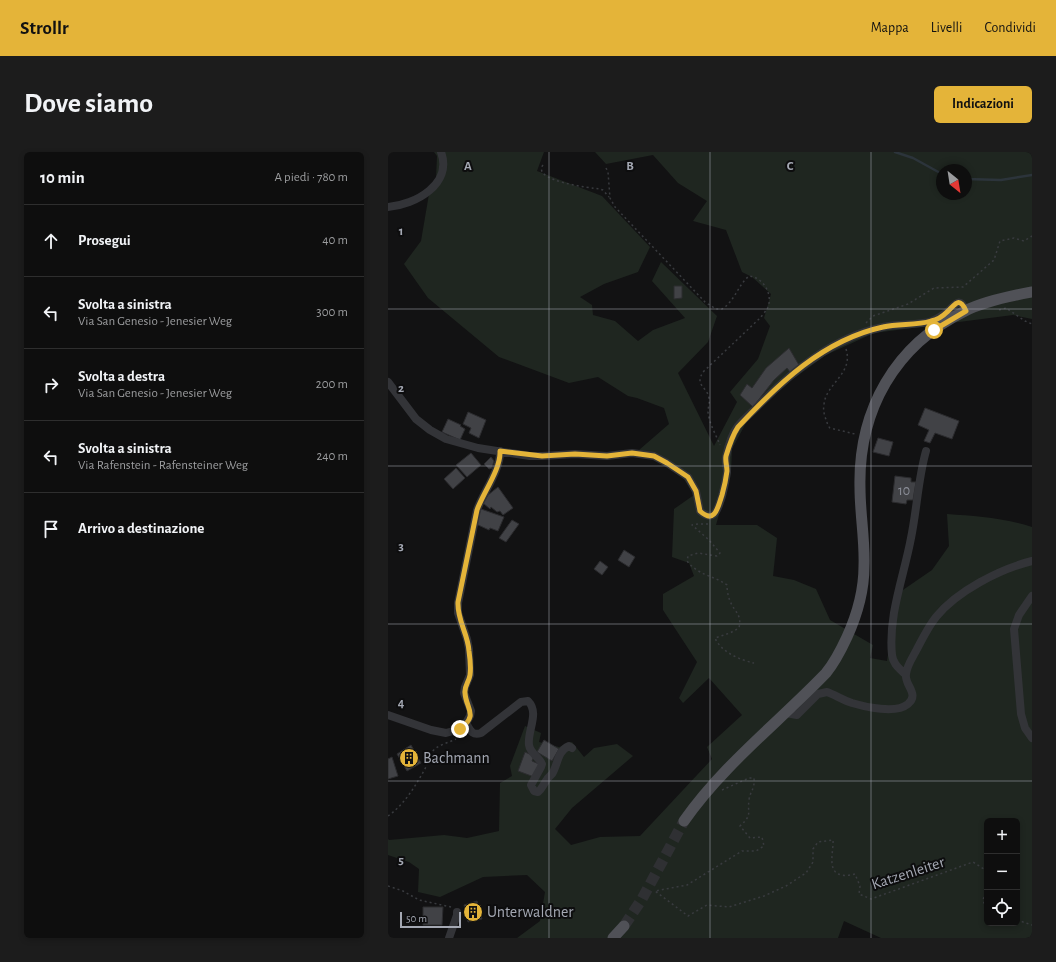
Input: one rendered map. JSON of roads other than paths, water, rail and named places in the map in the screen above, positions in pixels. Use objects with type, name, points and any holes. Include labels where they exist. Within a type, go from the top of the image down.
[{"type":"main road","points":[[684,821],[706,792],[818,681],[836,660],[853,623],[861,596],[864,567],[860,467],[864,435],[876,399],[889,376],[903,358],[918,343],[934,330],[966,311],[1012,296],[1032,292]]},
{"type":"main road","points":[[613,938],[624,926]]},
{"type":"street","points":[[388,207],[400,205],[416,199],[435,186],[443,166],[441,152]]},
{"type":"street","points":[[388,382],[416,419],[446,440],[478,448],[542,456],[575,454],[607,456],[632,453],[654,456],[688,477],[696,491],[700,511],[707,516],[711,516],[717,510],[724,488],[727,472],[726,458],[729,446],[738,427],[776,387],[823,351],[861,333],[884,327],[930,322],[947,312],[954,304],[958,302],[964,305],[966,311]]},
{"type":"street","points":[[388,715],[432,730],[446,733],[463,726],[470,716],[470,711],[464,693],[470,675],[469,649],[458,613],[458,602],[477,510],[482,496],[496,469],[500,458],[500,451]]},
{"type":"street","points":[[786,713],[797,715],[818,694],[827,692],[850,702],[869,707],[901,708],[911,701],[913,696],[905,674],[893,661],[892,641],[897,601],[912,537],[918,500],[919,479],[926,451]]},
{"type":"street","points":[[905,674],[929,626],[945,607],[959,596],[979,584],[1009,569],[1032,561]]},
{"type":"street","points":[[1032,596],[1019,616],[1014,629],[1021,714],[1025,728],[1032,738]]},
{"type":"street","points":[[463,726],[475,735],[478,734],[521,702],[528,702],[532,706],[533,713],[529,744],[532,752],[542,764],[531,785],[534,791],[538,792],[552,774],[561,752],[569,746],[572,748]]},
{"type":"street","points":[[450,938],[457,912]]},
{"type":"waterway","points":[[895,152],[913,158],[936,171]]},
{"type":"waterway","points":[[972,179],[1001,180],[1032,175]]},
{"type":"tunnel","points":[[624,926],[642,899],[684,821]]},
{"type":"place","name":"Bachmann","points":[[409,758]]},
{"type":"place","name":"Unterwaldner","points":[[473,912]]}]
